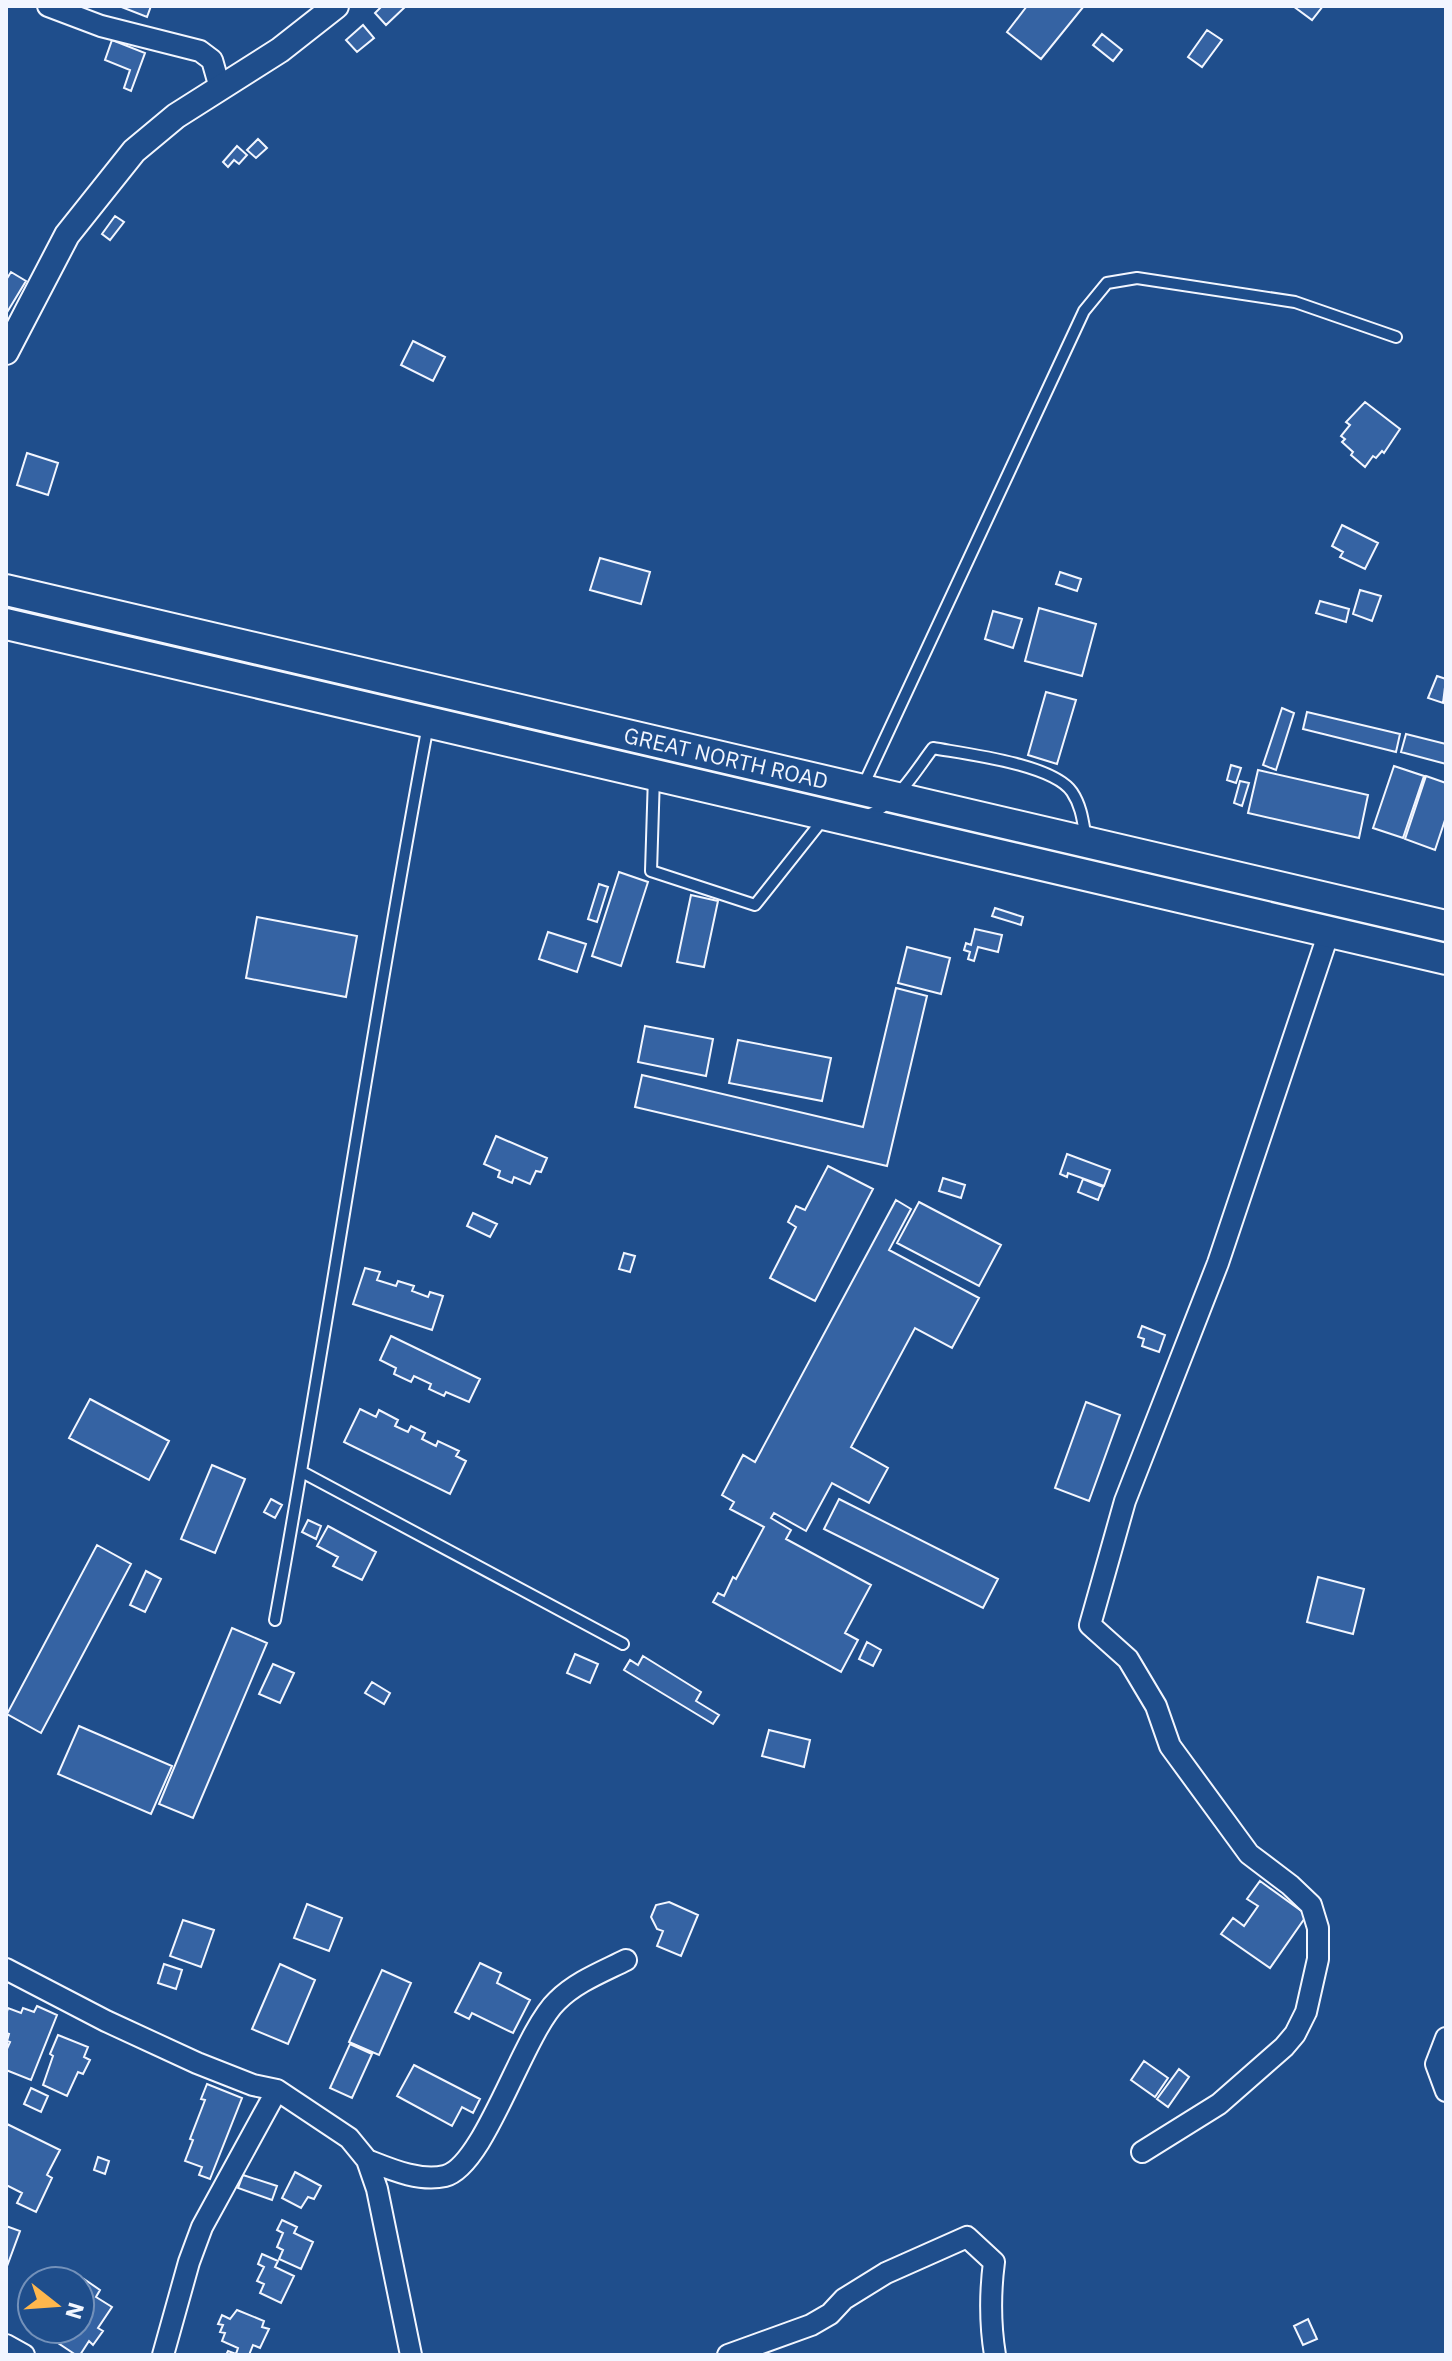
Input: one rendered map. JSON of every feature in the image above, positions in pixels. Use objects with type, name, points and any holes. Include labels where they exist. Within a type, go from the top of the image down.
[{"type":"main road","name":"GREAT NORTH ROAD","points":[[6,590],[849,807],[1088,858],[1446,926]]},
{"type":"main road","name":"GREAT NORTH ROAD","points":[[6,624],[654,776],[849,807],[894,797],[1329,932],[1446,959]]},
{"type":"street","points":[[48,6],[101,26],[200,51],[212,60],[220,88]]},
{"type":"street","points":[[6,352],[67,235],[134,151],[176,116],[280,50],[336,6]]},
{"type":"street","points":[[1142,2152],[1219,2104],[1284,2047],[1306,2012],[1318,1959],[1318,1928],[1311,1905],[1249,1854],[1170,1746],[1156,1706],[1128,1659],[1090,1625],[1125,1501],[1218,1263],[1329,932]]},
{"type":"street","points":[[367,2160],[399,2173],[423,2175],[445,2176],[462,2165],[509,2085],[541,2021],[556,2002],[583,1981],[626,1960]]},
{"type":"street","points":[[6,1969],[106,2021],[197,2063],[253,2085],[277,2090],[349,2138],[367,2160],[377,2189],[411,2355]]},
{"type":"street","points":[[1446,2038],[1436,2064],[1446,2091]]},
{"type":"street","points":[[163,2355],[202,2227],[277,2090]]},
{"type":"street","points":[[728,2355],[811,2325],[830,2314],[844,2299],[886,2273],[967,2237],[994,2262],[991,2330],[995,2355]]},
{"type":"street","points":[[6,2345],[24,2355]]},
{"type":"lane","points":[[654,776],[651,871],[755,905],[849,807],[1084,311],[1107,283],[1137,278],[1295,302],[1396,337]]},
{"type":"lane","points":[[275,1620],[395,900],[429,723]]},
{"type":"lane","points":[[894,797],[933,748],[1040,772],[1071,790],[1082,813],[1088,858]]},
{"type":"lane","points":[[302,1472],[623,1644]]},
{"type":"building","points":[[119,6],[151,6],[147,17]]},
{"type":"building","points":[[382,6],[406,6],[386,25],[375,13]]},
{"type":"building","points":[[1027,6],[1084,6],[1041,59],[1007,32]]},
{"type":"building","points":[[1293,6],[1323,6],[1312,20]]},
{"type":"building","points":[[363,25],[374,38],[357,52],[346,40]]},
{"type":"building","points":[[1207,30],[1222,40],[1202,67],[1188,57]]},
{"type":"building","points":[[1102,34],[1122,50],[1113,61],[1093,45]]},
{"type":"building","points":[[112,40],[145,53],[131,91],[124,88],[130,70],[105,60]]},
{"type":"building","points":[[258,139],[267,148],[256,158],[247,150]]},
{"type":"building","points":[[237,146],[247,155],[239,164],[234,160],[228,167],[223,162]]},
{"type":"building","points":[[115,216],[124,222],[110,240],[102,234]]},
{"type":"building","points":[[11,272],[26,281],[6,314],[6,280]]},
{"type":"building","points":[[413,341],[445,357],[433,381],[401,365]]},
{"type":"building","points":[[1365,402],[1400,429],[1384,453],[1382,451],[1376,458],[1373,456],[1365,467],[1351,455],[1353,452],[1342,442],[1345,439],[1341,436],[1350,425],[1346,422]]},
{"type":"building","points":[[27,453],[58,463],[48,495],[17,485]]},
{"type":"building","points":[[1342,525],[1378,543],[1365,569],[1340,557],[1343,552],[1332,546]]},
{"type":"building","points":[[600,558],[650,572],[641,604],[590,590]]},
{"type":"building","points":[[1060,572],[1081,579],[1077,591],[1056,584]]},
{"type":"building","points":[[1360,590],[1381,596],[1372,621],[1353,614]]},
{"type":"building","points":[[1320,601],[1349,609],[1346,622],[1316,613]]},
{"type":"building","points":[[1039,608],[1096,624],[1082,676],[1025,661]]},
{"type":"building","points":[[993,611],[1022,619],[1013,648],[985,639]]},
{"type":"building","points":[[1437,676],[1446,679],[1443,703],[1428,698]]},
{"type":"building","points":[[1046,692],[1076,700],[1057,764],[1028,755]]},
{"type":"building","points":[[1282,708],[1294,713],[1276,770],[1263,765]]},
{"type":"building","points":[[1307,712],[1400,734],[1396,752],[1303,729]]},
{"type":"building","points":[[1406,734],[1446,744],[1446,764],[1401,752]]},
{"type":"building","points":[[1231,765],[1241,768],[1236,783],[1227,780]]},
{"type":"building","points":[[1394,766],[1424,776],[1403,838],[1373,828]]},
{"type":"building","points":[[1258,770],[1368,795],[1359,838],[1248,813]]},
{"type":"building","points":[[1426,776],[1446,783],[1446,817],[1435,850],[1405,839]]},
{"type":"building","points":[[1240,781],[1249,783],[1242,806],[1234,803]]},
{"type":"building","points":[[619,872],[648,882],[621,966],[592,956]]},
{"type":"building","points":[[599,884],[608,887],[597,922],[588,919]]},
{"type":"building","points":[[691,895],[718,901],[704,967],[677,962]]},
{"type":"building","points":[[995,908],[1023,917],[1021,925],[992,916]]},
{"type":"building","points":[[257,917],[357,936],[346,997],[246,978]]},
{"type":"building","points":[[975,929],[1002,935],[998,952],[978,947],[974,961],[968,959],[970,952],[964,950],[966,943],[971,945]]},
{"type":"building","points":[[548,932],[586,944],[577,972],[539,959]]},
{"type":"building","points":[[907,947],[950,958],[941,994],[898,983]]},
{"type":"building","points":[[896,988],[927,996],[887,1166],[635,1107],[642,1075],[863,1127]]},
{"type":"building","points":[[645,1026],[713,1039],[706,1076],[638,1062]]},
{"type":"building","points":[[738,1040],[831,1058],[822,1101],[729,1083]]},
{"type":"building","points":[[496,1136],[547,1158],[541,1172],[536,1171],[530,1184],[514,1177],[512,1183],[498,1177],[500,1171],[484,1164]]},
{"type":"building","points":[[1067,1154],[1110,1170],[1104,1186],[1068,1173],[1067,1177],[1060,1174]]},
{"type":"building","points":[[828,1166],[873,1189],[815,1301],[770,1278],[796,1227],[788,1222],[796,1206],[805,1210]]},
{"type":"building","points":[[943,1178],[965,1185],[961,1198],[939,1191]]},
{"type":"building","points":[[1083,1179],[1103,1187],[1098,1200],[1078,1192]]},
{"type":"building","points":[[896,1200],[911,1209],[889,1250],[979,1298],[952,1348],[915,1328],[851,1447],[888,1468],[869,1503],[832,1483],[806,1531],[774,1513],[771,1518],[791,1530],[786,1539],[871,1585],[845,1633],[858,1640],[841,1672],[713,1602],[718,1593],[724,1596],[733,1577],[736,1579],[764,1527],[730,1509],[734,1502],[722,1495],[743,1455],[755,1462]]},
{"type":"building","points":[[919,1202],[1001,1245],[979,1286],[897,1243]]},
{"type":"building","points":[[473,1213],[497,1224],[490,1237],[467,1226]]},
{"type":"building","points":[[624,1253],[635,1256],[630,1272],[619,1269]]},
{"type":"building","points":[[365,1268],[380,1272],[377,1280],[396,1286],[398,1281],[414,1286],[412,1291],[428,1297],[430,1292],[443,1296],[432,1330],[353,1304]]},
{"type":"building","points":[[1142,1326],[1165,1335],[1159,1352],[1142,1346],[1144,1339],[1138,1337]]},
{"type":"building","points":[[391,1336],[480,1379],[469,1402],[446,1392],[444,1396],[429,1389],[431,1384],[414,1376],[411,1382],[394,1374],[396,1368],[380,1360]]},
{"type":"building","points":[[90,1399],[169,1441],[149,1480],[69,1438]]},
{"type":"building","points":[[1086,1402],[1120,1415],[1089,1501],[1055,1488]]},
{"type":"building","points":[[360,1409],[376,1417],[379,1410],[398,1420],[395,1426],[408,1432],[411,1426],[425,1433],[422,1439],[436,1446],[438,1441],[459,1451],[456,1456],[466,1461],[450,1494],[344,1442]]},
{"type":"building","points":[[212,1465],[245,1479],[215,1553],[181,1539]]},
{"type":"building","points":[[271,1499],[282,1505],[275,1518],[264,1512]]},
{"type":"building","points":[[839,1499],[998,1579],[983,1608],[824,1529]]},
{"type":"building","points":[[308,1520],[321,1526],[316,1539],[302,1532]]},
{"type":"building","points":[[328,1526],[376,1552],[362,1580],[333,1566],[338,1557],[317,1546]]},
{"type":"building","points":[[97,1545],[131,1564],[41,1733],[7,1714]]},
{"type":"building","points":[[146,1571],[161,1579],[145,1612],[130,1605]]},
{"type":"building","points":[[1318,1577],[1364,1589],[1353,1634],[1307,1622]]},
{"type":"building","points":[[232,1628],[267,1643],[193,1818],[159,1804]]},
{"type":"building","points":[[867,1642],[881,1650],[873,1666],[859,1659]]},
{"type":"building","points":[[575,1654],[598,1664],[590,1683],[567,1673]]},
{"type":"building","points":[[643,1656],[701,1692],[696,1701],[719,1715],[713,1724],[624,1670],[630,1660],[638,1665]]},
{"type":"building","points":[[273,1664],[294,1673],[280,1703],[259,1694]]},
{"type":"building","points":[[372,1682],[390,1693],[384,1704],[365,1693]]},
{"type":"building","points":[[79,1726],[172,1766],[151,1814],[58,1774]]},
{"type":"building","points":[[769,1730],[810,1740],[804,1767],[762,1756]]},
{"type":"building","points":[[1260,1881],[1307,1915],[1270,1968],[1221,1934],[1233,1918],[1244,1926],[1258,1906],[1247,1899]]},
{"type":"building","points":[[669,1902],[698,1915],[681,1956],[657,1946],[663,1931],[657,1929],[651,1917],[656,1905]]},
{"type":"building","points":[[307,1904],[342,1918],[329,1951],[294,1938]]},
{"type":"building","points":[[183,1920],[214,1930],[201,1967],[170,1956]]},
{"type":"building","points":[[480,1963],[501,1973],[497,1983],[530,2000],[513,2033],[472,2013],[469,2019],[455,2012]]},
{"type":"building","points":[[164,1964],[182,1970],[176,1989],[158,1983]]},
{"type":"building","points":[[280,1964],[315,1980],[288,2044],[252,2029]]},
{"type":"building","points":[[382,1970],[411,1983],[379,2055],[349,2042]]},
{"type":"building","points":[[37,2006],[57,2015],[31,2080],[6,2070],[6,2051],[10,2042],[7,2041],[6,2015],[8,2008],[21,2013],[23,2008],[34,2012]]},
{"type":"building","points":[[58,2035],[88,2047],[84,2057],[90,2060],[83,2074],[78,2072],[67,2096],[43,2085]]},
{"type":"building","points":[[350,2044],[372,2054],[352,2098],[330,2088]]},
{"type":"building","points":[[1144,2061],[1168,2078],[1155,2097],[1131,2080]]},
{"type":"building","points":[[414,2065],[480,2099],[473,2113],[462,2107],[452,2126],[397,2096]]},
{"type":"building","points":[[1179,2069],[1189,2077],[1168,2107],[1157,2099]]},
{"type":"building","points":[[207,2084],[242,2098],[210,2179],[199,2175],[202,2167],[185,2161],[205,2100],[201,2099]]},
{"type":"building","points":[[31,2088],[48,2096],[41,2112],[24,2104]]},
{"type":"building","points":[[7,2124],[60,2150],[47,2175],[52,2178],[36,2212],[17,2203],[22,2193],[6,2185]]},
{"type":"building","points":[[98,2157],[109,2161],[105,2174],[94,2170]]},
{"type":"building","points":[[295,2172],[321,2186],[314,2199],[308,2197],[301,2208],[282,2198]]},
{"type":"building","points":[[243,2175],[277,2186],[272,2200],[238,2188]]},
{"type":"building","points":[[282,2220],[297,2227],[294,2233],[313,2242],[301,2269],[279,2259],[283,2250],[277,2247],[283,2233],[277,2230]]},
{"type":"building","points":[[6,2226],[20,2231],[6,2269]]},
{"type":"building","points":[[262,2254],[278,2261],[275,2267],[294,2276],[281,2303],[260,2293],[264,2284],[257,2281],[264,2267],[258,2264]]},
{"type":"building","points":[[96,2297],[112,2307],[98,2328],[103,2331],[96,2341]]},
{"type":"building","points":[[237,2310],[264,2321],[262,2327],[269,2329],[260,2348],[253,2345],[249,2355],[226,2355],[228,2351],[236,2354],[238,2348],[222,2341],[225,2333],[220,2332],[223,2325],[218,2324],[222,2315],[230,2319]]},
{"type":"building","points":[[1308,2319],[1317,2339],[1303,2345],[1294,2326]]},
{"type":"building","points":[[61,2345],[86,2345],[80,2355]]}]
